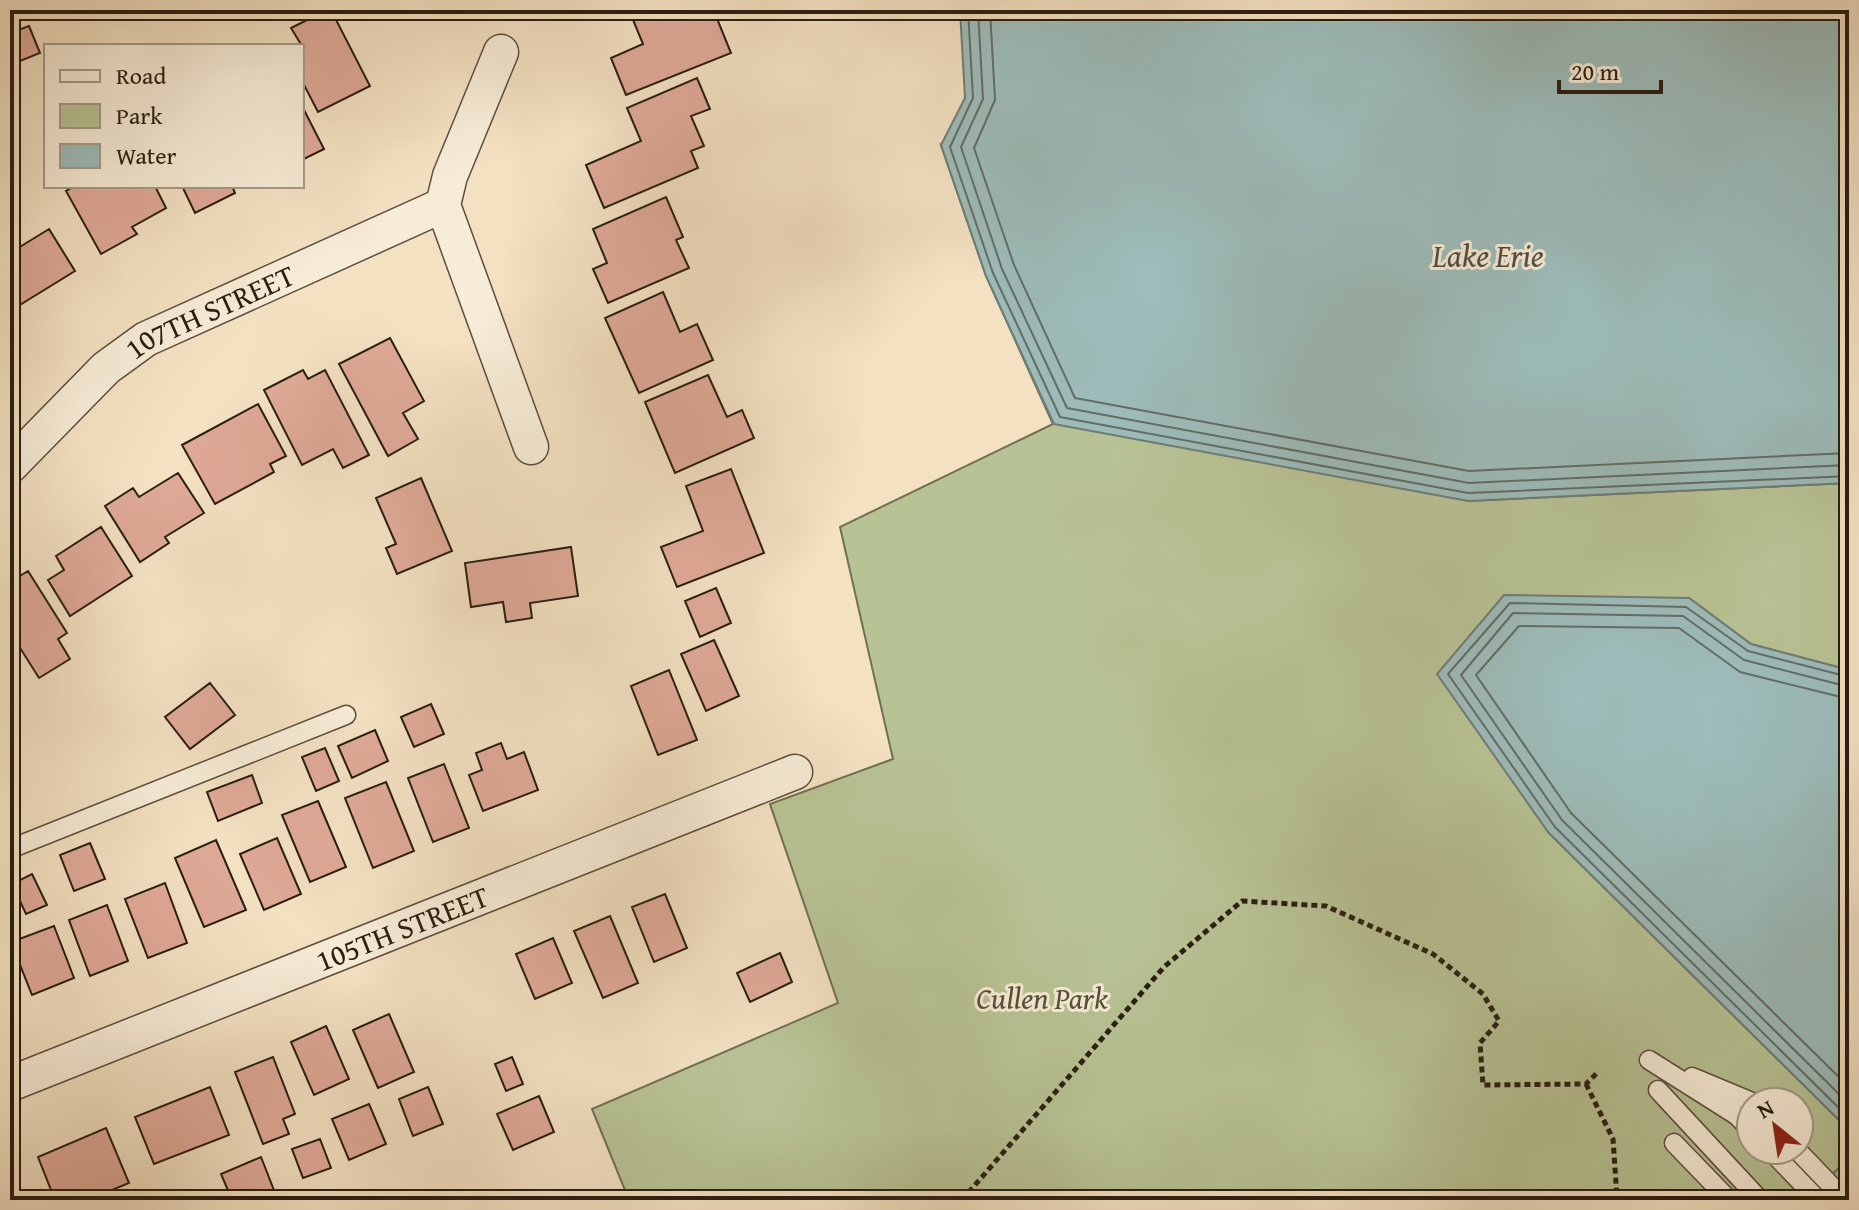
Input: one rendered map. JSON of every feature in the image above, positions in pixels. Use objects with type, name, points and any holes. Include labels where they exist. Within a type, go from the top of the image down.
[{"type":"street","points":[[501,52],[450,176],[443,205],[531,447]]},
{"type":"street","name":"107TH STREET","points":[[10,466],[106,368],[146,339],[443,205]]},
{"type":"street","name":"105TH STREET","points":[[10,1084],[795,772]]},
{"type":"lane","points":[[10,849],[346,715]]},
{"type":"lane","points":[[1735,1095],[1649,1060],[1735,1114]]},
{"type":"lane","points":[[1658,1090],[1760,1200]]},
{"type":"lane","points":[[1674,1143],[1729,1200]]},
{"type":"lane","points":[[1785,1166],[1818,1200]]},
{"type":"lane","points":[[1812,1166],[1845,1200]]},
{"type":"path","points":[[962,1200],[1164,967],[1242,901],[1326,906],[1433,954],[1483,994],[1499,1021],[1480,1043],[1483,1085],[1586,1084],[1599,1071]]},
{"type":"path","points":[[1586,1084],[1613,1139],[1617,1198],[1620,1200]]},
{"type":"green space","name":"Cullen Park","points":[[941,145],[1468,501],[1849,483],[1849,670],[1751,644],[1689,598],[1548,832],[1805,1086],[1735,1086],[1735,1166],[1815,1166],[1815,1096],[1849,1130],[1849,1163],[1846,1161],[1805,1200],[629,1200],[592,1109],[838,1003],[770,804],[893,759],[840,527],[1053,424],[986,276]]},
{"type":"water","name":"Lake Erie","points":[[960,10],[1849,10],[1849,483],[1468,501],[1054,424],[986,276],[941,145],[965,98]]},
{"type":"water","points":[[1504,595],[1689,598],[1751,644],[1849,670],[1849,1130],[1815,1096],[1815,1086],[1805,1086],[1548,832],[1437,674]]},
{"type":"water","points":[[1847,1161],[1849,1200],[1805,1200]]},
{"type":"building","points":[[331,10],[370,86],[318,112],[304,85],[304,44],[301,44],[291,28]]},
{"type":"building","points":[[629,10],[700,10],[705,20],[716,16],[731,53],[626,95],[611,58],[643,44]]},
{"type":"building","points":[[29,26],[40,53],[15,63],[10,51],[10,33]]},
{"type":"building","points":[[697,78],[710,109],[691,116],[704,146],[691,151],[698,168],[604,208],[586,165],[641,141],[627,108]]},
{"type":"building","points":[[304,110],[324,149],[304,159]]},
{"type":"building","points":[[71,188],[156,188],[166,208],[132,227],[137,234],[101,254],[66,191]]},
{"type":"building","points":[[183,188],[233,188],[235,193],[195,213]]},
{"type":"building","points":[[666,197],[683,237],[676,240],[689,268],[608,303],[593,269],[607,263],[593,229]]},
{"type":"building","points":[[49,229],[75,271],[10,311],[10,253]]},
{"type":"building","points":[[663,292],[680,332],[697,324],[713,360],[639,393],[605,318]]},
{"type":"building","points":[[390,338],[424,401],[403,413],[418,439],[388,456],[339,364]]},
{"type":"building","points":[[303,370],[308,379],[325,370],[369,455],[343,468],[333,449],[302,465],[264,390]]},
{"type":"building","points":[[708,375],[727,417],[742,410],[754,438],[675,473],[645,402]]},
{"type":"building","points":[[258,404],[286,456],[270,464],[274,472],[215,504],[182,445]]},
{"type":"building","points":[[731,469],[764,553],[677,587],[661,547],[703,531],[686,486]]},
{"type":"building","points":[[178,473],[204,513],[165,537],[169,543],[140,562],[105,506],[133,488],[139,497]]},
{"type":"building","points":[[421,478],[452,551],[397,574],[386,548],[396,544],[376,498]]},
{"type":"building","points":[[101,527],[132,576],[70,616],[48,580],[64,570],[56,556]]},
{"type":"building","points":[[571,547],[578,596],[530,603],[532,618],[506,622],[503,602],[471,607],[465,563]]},
{"type":"building","points":[[28,571],[67,633],[58,639],[70,659],[39,678],[10,632],[10,582]]},
{"type":"building","points":[[716,588],[731,623],[700,637],[685,601]]},
{"type":"building","points":[[714,640],[739,696],[706,711],[681,654]]},
{"type":"building","points":[[669,670],[697,740],[658,755],[631,686]]},
{"type":"building","points":[[210,683],[235,715],[190,749],[165,717]]},
{"type":"building","points":[[431,704],[444,734],[414,747],[401,717]]},
{"type":"building","points":[[375,730],[388,761],[352,778],[338,746]]},
{"type":"building","points":[[501,743],[507,759],[524,752],[538,790],[483,811],[469,775],[482,770],[476,753]]},
{"type":"building","points":[[325,748],[339,781],[316,791],[302,757]]},
{"type":"building","points":[[444,764],[469,828],[433,842],[408,778]]},
{"type":"building","points":[[252,775],[262,803],[218,821],[207,792]]},
{"type":"building","points":[[386,782],[414,851],[373,868],[345,798]]},
{"type":"building","points":[[318,801],[346,867],[310,882],[282,815]]},
{"type":"building","points":[[277,838],[301,894],[264,910],[240,854]]},
{"type":"building","points":[[216,840],[246,910],[204,927],[175,858]]},
{"type":"building","points":[[90,843],[105,879],[74,891],[60,855]]},
{"type":"building","points":[[32,874],[47,905],[26,914],[12,884]]},
{"type":"building","points":[[165,883],[187,943],[148,958],[125,899]]},
{"type":"building","points":[[665,894],[687,948],[654,962],[632,907]]},
{"type":"building","points":[[107,905],[128,961],[90,976],[69,920]]},
{"type":"building","points":[[610,916],[638,983],[603,998],[574,931]]},
{"type":"building","points":[[54,926],[74,978],[32,995],[11,942]]},
{"type":"building","points":[[553,938],[572,983],[535,999],[516,954]]},
{"type":"building","points":[[780,953],[792,982],[750,1002],[737,973]]},
{"type":"building","points":[[389,1014],[414,1072],[378,1088],[353,1030]]},
{"type":"building","points":[[326,1026],[349,1079],[314,1095],[291,1042]]},
{"type":"building","points":[[273,1057],[295,1114],[283,1119],[289,1134],[263,1144],[235,1072]]},
{"type":"building","points":[[512,1057],[523,1084],[506,1091],[495,1064]]},
{"type":"building","points":[[210,1087],[229,1135],[154,1164],[135,1117]]},
{"type":"building","points":[[428,1087],[443,1124],[413,1136],[399,1099]]},
{"type":"building","points":[[539,1096],[554,1132],[513,1150],[497,1114]]},
{"type":"building","points":[[369,1104],[386,1144],[349,1160],[332,1119]]},
{"type":"building","points":[[106,1128],[129,1183],[88,1200],[55,1200],[38,1157]]},
{"type":"building","points":[[320,1139],[331,1168],[303,1178],[292,1149]]},
{"type":"building","points":[[261,1157],[275,1193],[257,1200],[232,1200],[221,1174]]}]
